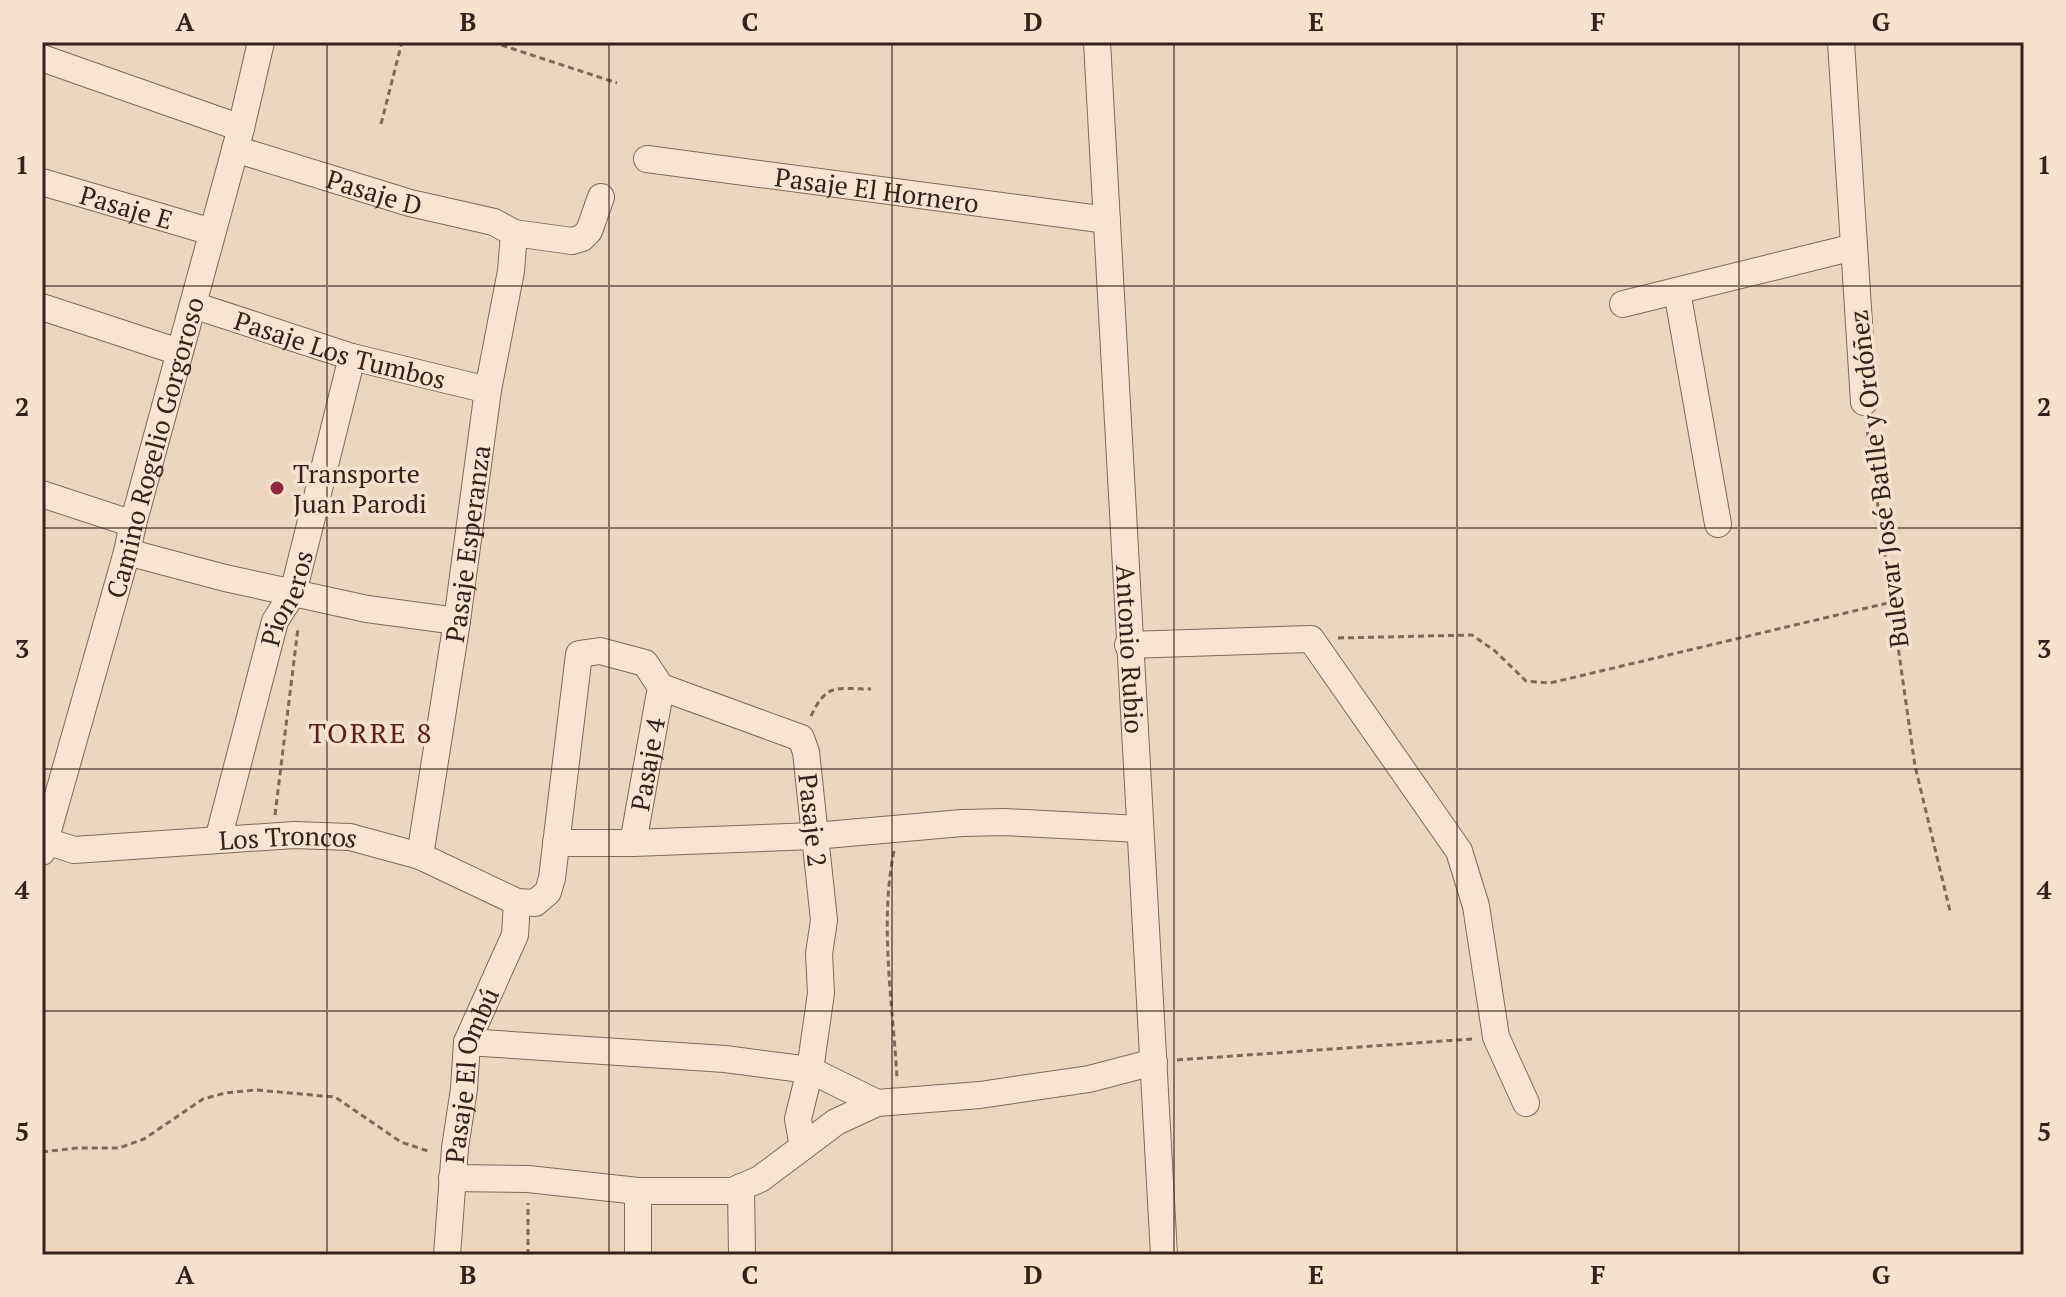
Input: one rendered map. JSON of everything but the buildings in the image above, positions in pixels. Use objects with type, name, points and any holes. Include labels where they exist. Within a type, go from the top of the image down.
[{"type":"street","name":"Camino Rogelio Gorgoroso","points":[[46,832],[127,552],[261,42]]},
{"type":"street","name":"Antonio Rubio","points":[[1097,42],[1164,1255]]},
{"type":"street","name":"Bulevar José Batlle y Ordóñez","points":[[1841,42],[1864,402]]},
{"type":"street","name":"Pasaje D","points":[[42,58],[238,138],[410,203],[494,222],[514,233],[572,241],[582,238],[589,231],[601,197]]},
{"type":"street","name":"Pasaje El Hornero","points":[[647,159],[1107,220]]},
{"type":"street","name":"Pasaje E","points":[[42,182],[212,232]]},
{"type":"street","name":"Pasaje Esperanza","points":[[420,856],[457,621],[488,390],[511,271],[514,233]]},
{"type":"street","points":[[1623,304],[1854,247]]},
{"type":"street","points":[[1677,291],[1718,524]]},
{"type":"street","name":"Pasaje Los Tumbos","points":[[193,305],[352,357],[488,390]]},
{"type":"street","points":[[42,307],[179,352]]},
{"type":"street","name":"Pioneros","points":[[218,840],[275,621],[293,593],[352,357]]},
{"type":"street","points":[[42,494],[133,524]]},
{"type":"street","points":[[127,552],[367,609],[457,621]]},
{"type":"street","points":[[1128,645],[1311,639],[1459,851],[1476,906],[1496,1037],[1526,1103]]},
{"type":"street","name":"Pasaje 2","points":[[556,843],[579,654],[600,651],[645,663],[661,687],[801,738],[806,752],[824,920],[819,954],[821,993],[810,1070],[798,1119],[803,1147]]},
{"type":"street","name":"Pasaje 4","points":[[633,843],[661,687]]},
{"type":"street","points":[[517,902],[535,903],[548,892],[556,843],[814,836],[1004,822],[1140,829]]},
{"type":"street","name":"Los Troncos","points":[[46,832],[74,850],[272,836],[327,834],[350,837],[420,856],[517,902]]},
{"type":"street","name":"Pasaje El Ombú","points":[[447,1255],[467,1042],[515,935],[517,902]]},
{"type":"street","points":[[467,1042],[725,1059],[810,1070],[888,1102]]},
{"type":"street","points":[[453,1169],[638,1191],[732,1191],[760,1179],[836,1122],[888,1102],[980,1095],[1089,1079],[1154,1062]]},
{"type":"street","points":[[741,1187],[742,1255]]},
{"type":"street","points":[[638,1191],[638,1255]]},
{"type":"path","points":[[381,124],[402,42]]},
{"type":"path","points":[[492,42],[617,83]]},
{"type":"path","name":"Bulevar José Batlle y Ordóñez","points":[[1864,402],[1915,766],[1950,911]]},
{"type":"path","points":[[272,836],[298,623],[293,593]]},
{"type":"path","points":[[1311,639],[1472,635],[1495,651],[1526,681],[1550,683],[1892,602]]},
{"type":"path","points":[[801,738],[820,698],[831,689],[871,689]]},
{"type":"path","points":[[888,1102],[888,877],[898,829]]},
{"type":"path","points":[[1154,1062],[1496,1037]]},
{"type":"path","points":[[42,1152],[119,1148],[144,1139],[203,1099],[256,1090],[335,1097],[401,1142],[453,1169]]},
{"type":"path","points":[[528,1179],[528,1255]]},
{"type":"place","name":"Transporte Juan Parodi","points":[[277,488]]},
{"type":"district","name":"TORRE 8","points":[[371,732]]}]
